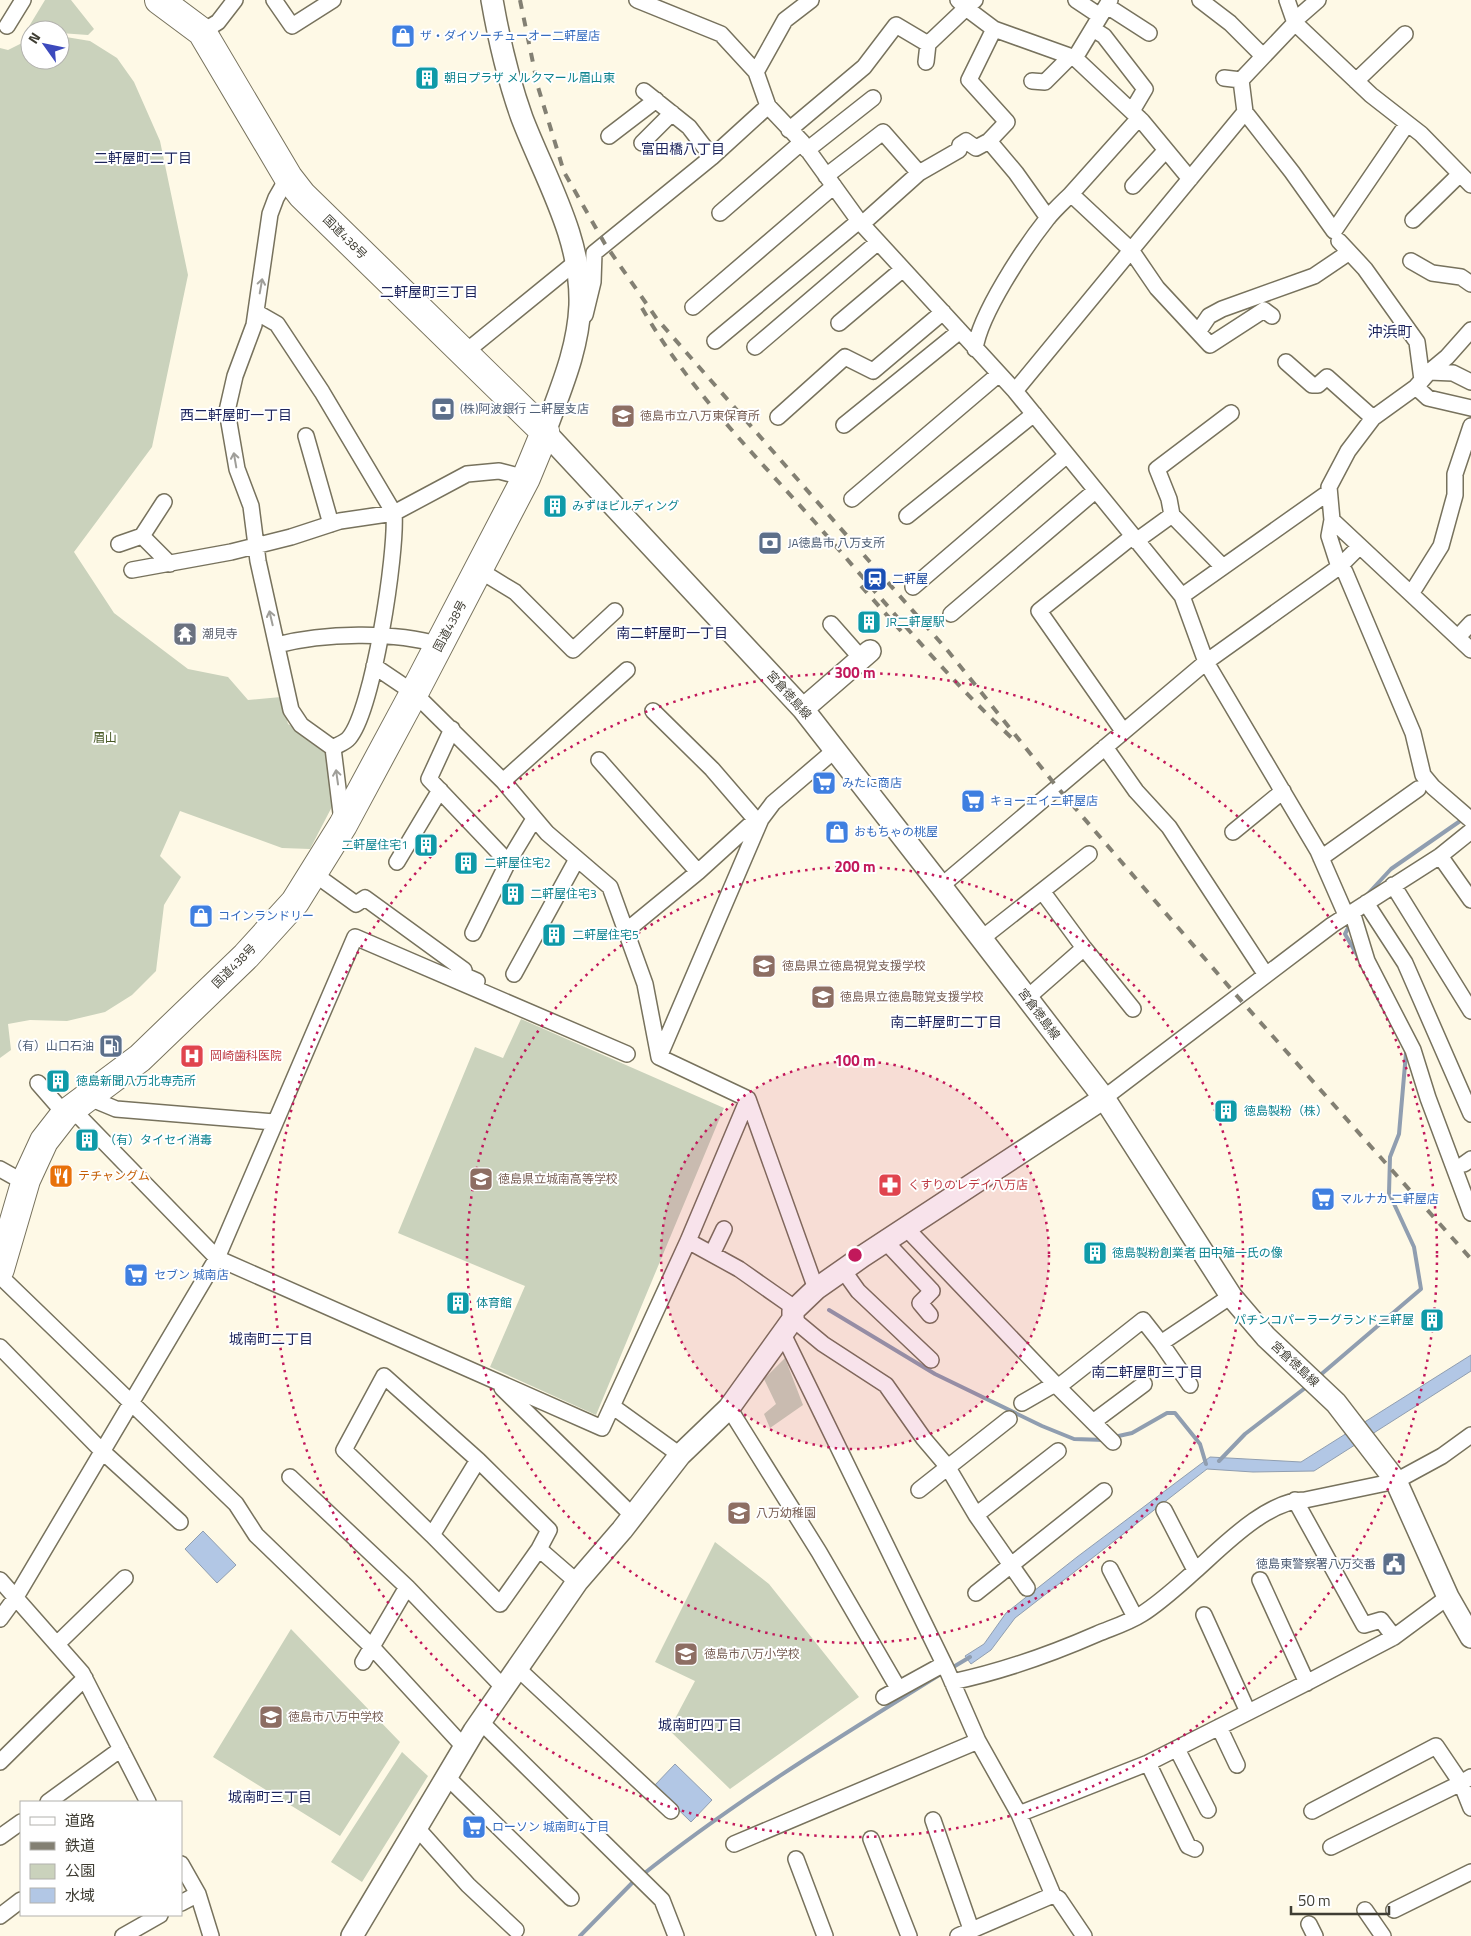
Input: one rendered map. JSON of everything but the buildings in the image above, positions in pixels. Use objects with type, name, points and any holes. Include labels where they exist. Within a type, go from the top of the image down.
[{"type":"highway","name":"国道438号","points":[[0,1267],[25,1183],[44,1141],[75,1107],[140,1058],[246,956],[295,902],[343,825],[440,645],[526,478],[545,432],[302,195],[288,177],[202,32],[158,0]]},
{"type":"street","points":[[8,26],[23,0]]},
{"type":"street","points":[[202,32],[218,22],[235,0]]},
{"type":"street","points":[[274,0],[292,26],[333,0]]},
{"type":"street","points":[[492,0],[503,57],[522,116],[570,236],[576,262],[580,304],[577,337]]},
{"type":"street","points":[[637,0],[721,34],[756,72],[768,106],[804,146],[860,223],[960,331],[976,342],[999,374],[1034,414],[1182,596],[1206,662],[1321,858],[1349,914],[1368,961],[1413,1050],[1428,1098],[1471,1213]]},
{"type":"street","points":[[756,72],[785,20],[811,0]]},
{"type":"street","points":[[1076,0],[1149,33]]},
{"type":"street","points":[[1200,0],[1230,23],[1263,56]]},
{"type":"street","points":[[1287,0],[1295,22],[1356,81],[1407,124],[1471,185]]},
{"type":"street","points":[[1240,80],[1318,0]]},
{"type":"street","points":[[926,62],[928,44],[966,2],[994,29],[1072,58],[1138,117],[1190,179]]},
{"type":"street","points":[[1032,81],[1045,82],[1072,58],[1102,13]]},
{"type":"street","points":[[1102,13],[1104,36],[1145,89],[1138,117],[1108,164]]},
{"type":"street","points":[[789,130],[864,67],[896,25],[928,44]]},
{"type":"street","points":[[715,341],[919,173],[959,150],[960,145],[966,141],[976,148],[989,141],[1007,122],[969,80],[994,29]]},
{"type":"street","points":[[1356,81],[1405,34]]},
{"type":"street","points":[[1224,78],[1240,80]]},
{"type":"street","points":[[1240,80],[1245,112],[1292,172],[1334,231],[1407,124]]},
{"type":"street","points":[[609,136],[650,96],[689,128],[712,157]]},
{"type":"street","points":[[720,212],[804,146],[873,98]]},
{"type":"street","points":[[545,432],[571,364],[593,282],[594,253],[712,157],[768,106]]},
{"type":"street","points":[[1015,391],[1245,112]]},
{"type":"street","points":[[642,143],[672,113]]},
{"type":"street","points":[[976,342],[1007,279],[1048,218],[1138,117]]},
{"type":"street","points":[[693,307],[883,132],[919,173]]},
{"type":"street","points":[[989,141],[1016,173],[1048,218]]},
{"type":"street","points":[[1133,186],[1166,150]]},
{"type":"street","points":[[1413,220],[1460,174]]},
{"type":"street","points":[[288,177],[270,214],[254,325],[235,376],[227,410],[237,469],[250,506],[256,545],[291,710],[302,725],[333,748],[343,825]]},
{"type":"street","points":[[1071,194],[1131,250],[1157,288],[1210,345],[1264,310],[1272,316]]},
{"type":"street","points":[[755,347],[878,242]]},
{"type":"street","points":[[1198,332],[1208,316],[1222,309],[1314,276],[1344,247],[1365,269],[1417,342],[1422,380],[1428,398],[1471,408]]},
{"type":"street","points":[[1412,261],[1432,273],[1461,277],[1471,284]]},
{"type":"street","points":[[463,354],[576,262]]},
{"type":"street","points":[[839,323],[903,269]]},
{"type":"street","points":[[256,312],[277,324],[332,408],[394,513],[389,596],[374,666],[359,720],[349,739],[333,748]]},
{"type":"street","points":[[778,417],[845,358],[874,371],[943,312]]},
{"type":"street","points":[[1471,330],[1448,357],[1373,418],[1348,451],[1329,487],[1332,520],[1329,536],[1339,567],[1345,572],[1413,733],[1423,775],[1433,788],[1471,820]]},
{"type":"street","points":[[844,425],[960,331]]},
{"type":"street","points":[[1286,362],[1312,385],[1318,385],[1326,377],[1373,418]]},
{"type":"street","points":[[1422,380],[1453,373],[1471,382]]},
{"type":"street","points":[[852,499],[999,374]]},
{"type":"street","points":[[1223,567],[1172,515],[1169,499],[1157,469],[1231,412]]},
{"type":"street","points":[[907,516],[1034,414]]},
{"type":"street","points":[[1411,594],[1441,546],[1455,495],[1455,474],[1471,426]]},
{"type":"street","name":"宮倉徳島線","points":[[545,432],[803,709],[941,886],[1104,1098],[1231,1296],[1266,1337],[1336,1403],[1396,1481],[1448,1597],[1471,1636]]},
{"type":"street","points":[[306,436],[331,524]]},
{"type":"street","points":[[914,587],[1067,455]]},
{"type":"street","points":[[132,570],[170,564],[291,537],[331,524],[394,513],[467,474],[499,471],[526,478]]},
{"type":"street","points":[[951,614],[1095,491]]},
{"type":"street","points":[[1182,596],[1329,492]]},
{"type":"street","points":[[119,544],[142,536],[164,502]]},
{"type":"street","points":[[1124,732],[1039,612],[1134,539],[1172,515]]},
{"type":"street","points":[[1332,520],[1471,650]]},
{"type":"street","points":[[142,536],[170,564]]},
{"type":"street","points":[[941,886],[1206,662],[1339,567],[1359,547]]},
{"type":"street","points":[[479,570],[515,592],[573,650],[615,611]]},
{"type":"street","points":[[1458,637],[1471,623]]},
{"type":"street","points":[[803,709],[866,654],[831,624]]},
{"type":"street","points":[[277,645],[315,636],[415,638],[440,645]]},
{"type":"street","points":[[374,666],[414,693],[503,781],[547,833],[610,887],[644,984],[659,1057]]},
{"type":"street","points":[[503,781],[627,670]]},
{"type":"street","points":[[653,711],[712,769],[758,820]]},
{"type":"street","points":[[452,729],[429,778],[508,862]]},
{"type":"street","points":[[1105,747],[1136,790],[1169,827],[1266,975]]},
{"type":"street","points":[[626,931],[698,872],[758,820],[772,803],[835,750]]},
{"type":"street","points":[[599,760],[698,872]]},
{"type":"street","points":[[1321,858],[1418,789]]},
{"type":"street","points":[[397,862],[440,790]]},
{"type":"street","points":[[1233,832],[1283,791]]},
{"type":"street","points":[[473,933],[508,862],[534,819]]},
{"type":"street","points":[[659,1057],[758,820]]},
{"type":"street","points":[[352,1936],[356,1926],[480,1721],[577,1582],[633,1516],[680,1455],[729,1408],[790,1320],[816,1289],[885,1240],[1104,1098],[1349,914],[1440,856],[1471,830]]},
{"type":"street","points":[[981,939],[1090,854]]},
{"type":"street","points":[[1440,856],[1471,900]]},
{"type":"street","points":[[514,974],[577,859]]},
{"type":"street","points":[[313,873],[356,904],[366,898],[464,970],[461,974],[487,985],[484,992]]},
{"type":"street","points":[[1393,886],[1471,1011]]},
{"type":"street","points":[[1042,891],[1084,948],[1133,1009]]},
{"type":"street","points":[[1366,903],[1405,963],[1471,1114]]},
{"type":"street","points":[[0,1619],[16,1597],[217,1258],[355,937],[627,1054]]},
{"type":"street","points":[[1026,998],[1084,948]]},
{"type":"street","points":[[659,1057],[748,1099],[816,1289]]},
{"type":"street","points":[[38,1083],[75,1107],[217,1258],[602,1428],[688,1241],[748,1099]]},
{"type":"street","points":[[75,1107],[116,1108],[274,1122]]},
{"type":"street","points":[[0,1169],[25,1183]]},
{"type":"street","points":[[905,1227],[1113,1442]]},
{"type":"street","points":[[712,1254],[724,1229]]},
{"type":"street","points":[[885,1240],[932,1291]]},
{"type":"street","points":[[688,1241],[739,1269],[790,1320],[886,1385],[924,1439],[947,1466],[976,1515],[1027,1588]]},
{"type":"street","points":[[0,1267],[130,1404],[236,1504],[256,1535],[372,1647],[464,1747]]},
{"type":"street","points":[[843,1270],[858,1291],[931,1360]]},
{"type":"street","points":[[930,1315],[920,1303],[951,1276]]},
{"type":"street","points":[[1161,1343],[1231,1296]]},
{"type":"street","points":[[790,1320],[978,1740],[1018,1814],[1053,1895],[1059,1899],[1084,1936]]},
{"type":"street","points":[[1022,1403],[1056,1385],[1143,1320],[1190,1385]]},
{"type":"street","points":[[0,1347],[102,1451],[180,1522]]},
{"type":"street","points":[[384,1376],[478,1460],[549,1530],[540,1549],[500,1604],[432,1535],[344,1450],[384,1376]]},
{"type":"street","points":[[496,1382],[633,1516]]},
{"type":"street","points":[[1093,1422],[1144,1384]]},
{"type":"street","points":[[612,1406],[680,1455]]},
{"type":"street","points":[[729,1408],[820,1552],[898,1688]]},
{"type":"street","points":[[918,1490],[1010,1419]]},
{"type":"street","points":[[952,1682],[1011,1668],[1060,1650],[1136,1617],[1172,1592],[1224,1544],[1266,1512],[1295,1500],[1305,1500],[1396,1481],[1442,1456],[1471,1435]]},
{"type":"street","points":[[976,1515],[1058,1451]]},
{"type":"street","points":[[432,1535],[478,1460]]},
{"type":"street","points":[[290,1477],[407,1587],[504,1688]]},
{"type":"street","points":[[976,1593],[1104,1491]]},
{"type":"street","points":[[1295,1500],[1364,1625],[1381,1620],[1394,1637]]},
{"type":"street","points":[[1164,1510],[1195,1570]]},
{"type":"street","points":[[540,1549],[577,1582]]},
{"type":"street","points":[[1110,1569],[1136,1617]]},
{"type":"street","points":[[57,1644],[125,1578]]},
{"type":"street","points":[[0,1580],[57,1644],[84,1678],[148,1801]]},
{"type":"street","points":[[1260,1580],[1307,1683]]},
{"type":"street","points":[[363,1662],[407,1587]]},
{"type":"street","points":[[1018,1814],[1148,1763],[1177,1749],[1394,1637],[1448,1597]]},
{"type":"street","points":[[1204,1615],[1248,1712]]},
{"type":"street","points":[[884,1697],[944,1664]]},
{"type":"street","points":[[517,1668],[671,1811]]},
{"type":"street","points":[[0,1762],[84,1678]]},
{"type":"street","points":[[480,1721],[662,1900],[676,1936]]},
{"type":"street","points":[[1219,1727],[1237,1765]]},
{"type":"street","points":[[734,1844],[978,1740]]},
{"type":"street","points":[[1312,1811],[1436,1746],[1466,1780],[1471,1808]]},
{"type":"street","points":[[49,1801],[121,1748]]},
{"type":"street","points":[[1177,1749],[1208,1810]]},
{"type":"street","points":[[1148,1763],[1188,1846],[1195,1849]]},
{"type":"street","points":[[446,1776],[571,1898]]},
{"type":"street","points":[[1331,1847],[1466,1780]]},
{"type":"street","points":[[933,1820],[964,1933],[1053,1895]]},
{"type":"street","points":[[0,1838],[20,1823]]},
{"type":"street","points":[[417,1828],[468,1885],[516,1930]]},
{"type":"street","points":[[871,1839],[909,1936]]},
{"type":"street","points":[[796,1859],[825,1936]]},
{"type":"street","points":[[182,1866],[198,1894],[211,1936]]},
{"type":"street","points":[[1394,1910],[1471,1872]]},
{"type":"street","points":[[182,1902],[198,1894]]},
{"type":"street","points":[[0,1916],[20,1901]]},
{"type":"street","points":[[1365,1910],[1382,1936]]},
{"type":"street","points":[[123,1936],[143,1931],[159,1916]]},
{"type":"green space","points":[[45,0],[71,0],[94,29],[88,35],[70,34],[70,20],[33,20]]},
{"type":"green space","name":"眉山","points":[[70,38],[90,41],[117,58],[134,82],[160,141],[188,275],[152,447],[74,552],[114,613],[188,669],[228,677],[248,700],[281,697],[288,724],[327,746],[336,799],[310,849],[282,848],[180,811],[160,856],[181,877],[164,905],[156,971],[132,995],[105,1012],[67,1021],[30,1020],[8,1024],[11,1050],[0,1058],[0,48],[8,50],[20,44],[20,70],[70,70]]},
{"type":"green space","points":[[521,1019],[724,1108],[596,1415],[490,1367],[525,1286],[398,1233],[475,1047],[503,1058]]},
{"type":"green space","points":[[785,1358],[803,1405],[770,1428],[764,1414],[776,1404],[764,1379]]},
{"type":"green space","points":[[715,1542],[769,1584],[859,1697],[730,1789],[669,1730],[695,1681],[655,1662]]},
{"type":"green space","points":[[291,1629],[400,1742],[340,1836],[213,1757]]},
{"type":"green space","points":[[402,1752],[428,1776],[362,1882],[331,1862]]},
{"type":"water","points":[[1471,1355],[1471,1371],[1314,1471],[1253,1472],[1207,1469],[1015,1618],[991,1650],[971,1664],[965,1656],[984,1644],[1006,1613],[1210,1457],[1301,1462]]},
{"type":"water","points":[[203,1531],[236,1565],[217,1583],[185,1549]]},
{"type":"water","points":[[675,1764],[712,1800],[691,1822],[654,1786]]},
{"type":"waterway","points":[[1365,897],[1391,869],[1463,819]]},
{"type":"waterway","points":[[1351,922],[1345,934],[1360,960]]},
{"type":"waterway","points":[[1374,991],[1384,1009]]},
{"type":"waterway","points":[[1318,1377],[1421,1289],[1414,1247],[1389,1193],[1390,1157],[1399,1134],[1406,1053]]},
{"type":"waterway","points":[[829,1310],[935,1374],[1042,1426],[1074,1439],[1105,1440]]},
{"type":"waterway","points":[[1219,1461],[1245,1434],[1309,1385]]},
{"type":"waterway","points":[[1114,1437],[1132,1433],[1167,1413],[1175,1413],[1200,1444],[1206,1464]]},
{"type":"waterway","points":[[950,1669],[970,1657]]},
{"type":"waterway","points":[[641,1876],[751,1795],[944,1672]]},
{"type":"waterway","points":[[580,1936],[635,1880]]},
{"type":"railway","points":[[520,0],[538,87],[564,172],[605,244],[657,319],[948,651],[1057,787],[1237,996],[1471,1259]]},
{"type":"railway","points":[[642,308],[679,365],[744,444],[936,661],[1015,741]]},
{"type":"railway","points":[[861,586],[901,631]]},
{"type":"place","name":"ザ・ダイソーチューオー二軒屋店","points":[[403,36]]},
{"type":"place","name":"朝日プラザ メルクマール眉山東","points":[[427,78]]},
{"type":"place","name":"(株)阿波銀行 二軒屋支店","points":[[443,409]]},
{"type":"place","name":"徳島市立八万東保育所","points":[[623,416]]},
{"type":"place","name":"みずほビルディング","points":[[555,506]]},
{"type":"place","name":"JA徳島市 八万支所","points":[[770,543]]},
{"type":"place","name":"二軒屋","points":[[875,579]]},
{"type":"place","name":"JR二軒屋駅","points":[[869,622]]},
{"type":"place","name":"潮見寺","points":[[185,634]]},
{"type":"place","name":"みたに商店","points":[[824,783]]},
{"type":"place","name":"キョーエイ二軒屋店","points":[[973,801]]},
{"type":"place","name":"おもちゃの桃屋","points":[[837,832]]},
{"type":"place","name":"二軒屋住宅1","points":[[426,845]]},
{"type":"place","name":"二軒屋住宅2","points":[[466,863]]},
{"type":"place","name":"二軒屋住宅3","points":[[513,894]]},
{"type":"place","name":"コインランドリー","points":[[201,916]]},
{"type":"place","name":"二軒屋住宅5","points":[[554,935]]},
{"type":"place","name":"徳島県立徳島視覚支援学校","points":[[764,966]]},
{"type":"place","name":"徳島県立徳島聴覚支援学校","points":[[823,997]]},
{"type":"place","name":"（有）山口石油","points":[[111,1046]]},
{"type":"place","name":"岡崎歯科医院","points":[[192,1056]]},
{"type":"place","name":"徳島新聞八万北専売所","points":[[58,1081]]},
{"type":"place","name":"徳島製粉（株）","points":[[1226,1111]]},
{"type":"place","name":"（有）タイセイ消毒","points":[[87,1140]]},
{"type":"place","name":"テチャングム","points":[[61,1176]]},
{"type":"place","name":"徳島県立城南高等学校","points":[[481,1179]]},
{"type":"place","name":"くすりのレデイ八万店","points":[[890,1185]]},
{"type":"place","name":"マルナカ 二軒屋店","points":[[1323,1199]]},
{"type":"place","name":"徳島製粉創業者 田中殖一氏の像","points":[[1095,1253]]},
{"type":"place","name":"セブン 城南店","points":[[136,1275]]},
{"type":"place","name":"体育館","points":[[458,1303]]},
{"type":"place","name":"パチンコパーラーグランド二軒屋","points":[[1432,1320]]},
{"type":"place","name":"八万幼稚園","points":[[739,1513]]},
{"type":"place","name":"徳島東警察署八万交番","points":[[1394,1564]]},
{"type":"place","name":"徳島市八万小学校","points":[[686,1654]]},
{"type":"place","name":"徳島市八万中学校","points":[[271,1717]]},
{"type":"place","name":"ローソン 城南町4丁目","points":[[474,1827]]},
{"type":"district","name":"富田橋八丁目","points":[[683,149]]},
{"type":"district","name":"二軒屋町二丁目","points":[[143,158]]},
{"type":"district","name":"二軒屋町三丁目","points":[[429,292]]},
{"type":"district","name":"沖浜町","points":[[1390,332]]},
{"type":"district","name":"西二軒屋町一丁目","points":[[236,415]]},
{"type":"district","name":"南二軒屋町一丁目","points":[[672,633]]},
{"type":"district","name":"南二軒屋町二丁目","points":[[946,1022]]},
{"type":"district","name":"城南町二丁目","points":[[271,1339]]},
{"type":"district","name":"南二軒屋町三丁目","points":[[1147,1372]]},
{"type":"district","name":"城南町四丁目","points":[[700,1725]]},
{"type":"district","name":"城南町三丁目","points":[[270,1797]]}]
